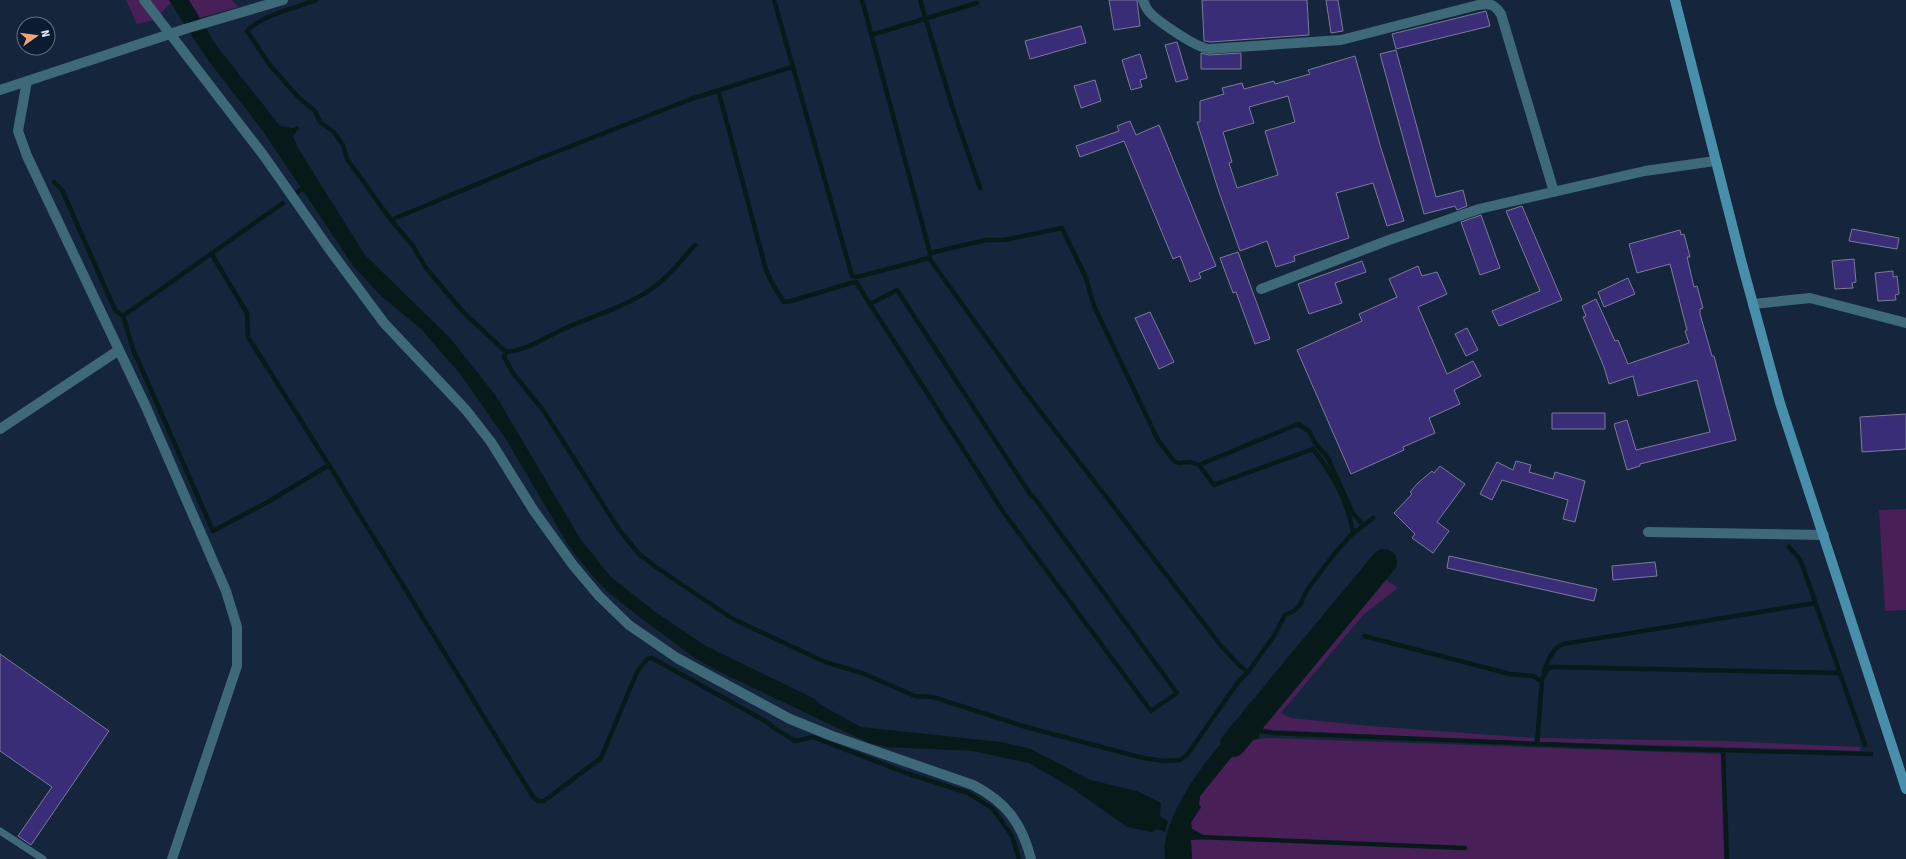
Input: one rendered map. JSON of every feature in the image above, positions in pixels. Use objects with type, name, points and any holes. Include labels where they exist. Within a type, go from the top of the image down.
[{"type":"main road","points":[[1675,0],[1753,304],[1791,438],[1906,789]]},
{"type":"street","points":[[144,0],[170,36],[264,156],[327,246],[384,323],[466,410],[491,442],[534,511],[573,565],[599,596],[624,620],[652,642],[677,658],[790,719],[832,736],[974,785],[991,795],[1003,805],[1018,824],[1027,842],[1031,859]]},
{"type":"street","points":[[0,90],[170,36],[185,29],[284,0]]},
{"type":"street","points":[[1143,0],[1150,12],[1190,42],[1198,47],[1209,49],[1341,40],[1478,5],[1489,4],[1495,6],[1501,14],[1554,192]]},
{"type":"street","points":[[27,81],[18,131],[26,156],[146,407],[226,591],[237,627],[237,666],[172,859]]},
{"type":"street","points":[[1261,289],[1389,240],[1479,209],[1645,171],[1716,161]]},
{"type":"street","points":[[1753,304],[1810,298],[1906,323]]},
{"type":"street","points":[[0,429],[118,350]]},
{"type":"street","points":[[1648,532],[1824,535]]},
{"type":"lane","points":[[0,831],[43,859]]},
{"type":"shaded area","points":[[126,0],[169,0],[171,3],[154,20],[137,24]]},
{"type":"shaded area","points":[[169,0],[189,0],[216,45],[280,126],[293,128],[298,126],[299,129],[293,136],[298,148],[365,255],[450,338],[496,396],[581,540],[611,577],[654,611],[706,646],[815,699],[821,705],[861,727],[1001,742],[1031,749],[1090,780],[1137,791],[1161,803],[1160,816],[1168,821],[1165,832],[1157,829],[1152,832],[1127,827],[1072,788],[1029,763],[973,751],[887,747],[869,743],[720,672],[695,658],[608,592],[570,548],[507,441],[461,375],[421,329],[381,296],[354,267],[262,130],[205,56]]},
{"type":"shaded area","points":[[189,0],[232,0],[238,7],[199,18]]},
{"type":"shaded area","points":[[1906,509],[1906,610],[1885,611],[1879,510]]},
{"type":"shaded area","points":[[1378,574],[1398,588],[1363,615],[1281,713],[1291,718],[1370,726],[1534,738],[1534,742],[1273,730],[1261,728],[1258,723],[1261,713]]},
{"type":"shaded area","points":[[1252,715],[1259,719],[1258,723],[1261,728],[1258,739],[1249,740],[1243,743],[1200,796],[1199,805],[1201,807],[1191,822],[1192,829],[1203,835],[1204,839],[1191,840],[1192,859],[1165,859],[1165,842],[1171,822],[1181,801],[1208,759],[1238,726]]},
{"type":"shaded area","points":[[1269,738],[1721,754],[1724,859],[1192,859],[1191,840],[1204,839],[1200,833],[1192,829],[1191,822],[1201,808],[1199,805],[1200,796],[1243,743],[1249,740]]},
{"type":"shaded area","points":[[1540,738],[1723,741],[1861,747],[1860,751],[1540,742]]},
{"type":"building","points":[[1109,0],[1137,0],[1140,26],[1114,30]]},
{"type":"building","points":[[1202,0],[1307,0],[1309,35],[1210,42],[1204,41]]},
{"type":"building","points":[[1326,0],[1338,0],[1343,31],[1331,33]]},
{"type":"building","points":[[1486,11],[1490,26],[1396,49],[1392,34]]},
{"type":"building","points":[[1081,26],[1086,43],[1030,59],[1025,41]]},
{"type":"building","points":[[1177,42],[1188,79],[1176,82],[1165,45]]},
{"type":"building","points":[[1396,50],[1436,197],[1463,190],[1467,206],[1457,210],[1455,206],[1424,214],[1380,54]]},
{"type":"building","points":[[1201,53],[1209,55],[1241,53],[1241,69],[1201,69]]},
{"type":"building","points":[[1140,54],[1147,78],[1140,80],[1142,87],[1131,90],[1122,60]]},
{"type":"building","points":[[1355,56],[1380,145],[1404,221],[1387,226],[1373,183],[1336,193],[1349,238],[1294,256],[1295,261],[1276,267],[1267,241],[1240,251],[1218,189],[1197,122],[1200,122],[1200,101],[1224,94],[1222,88],[1242,83],[1244,89],[1274,81],[1275,84],[1310,74],[1308,70]],"holes":[[[1288,96],[1295,122],[1265,131],[1278,175],[1237,188],[1229,163],[1232,162],[1223,132],[1254,123],[1249,107]]]},
{"type":"building","points":[[1095,80],[1101,101],[1081,108],[1074,86]]},
{"type":"building","points":[[1130,121],[1136,135],[1159,125],[1216,266],[1199,273],[1201,278],[1190,282],[1180,256],[1173,259],[1124,141],[1080,157],[1076,146],[1119,131],[1117,126]]},
{"type":"building","points":[[1522,206],[1562,300],[1499,326],[1492,311],[1540,291],[1506,211]]},
{"type":"building","points":[[1481,215],[1500,268],[1480,275],[1461,222]]},
{"type":"building","points":[[1852,229],[1899,238],[1897,249],[1849,241]]},
{"type":"building","points":[[1680,230],[1681,235],[1684,234],[1690,257],[1687,257],[1694,287],[1697,286],[1703,308],[1700,309],[1700,314],[1712,356],[1714,356],[1736,440],[1640,464],[1640,466],[1627,470],[1614,424],[1627,420],[1636,450],[1710,432],[1697,380],[1638,396],[1633,376],[1609,384],[1604,367],[1583,317],[1586,316],[1582,306],[1596,299],[1615,341],[1618,340],[1628,364],[1689,343],[1670,264],[1637,273],[1629,244]]},
{"type":"building","points":[[1238,252],[1270,339],[1255,344],[1236,292],[1233,293],[1220,258]]},
{"type":"building","points":[[1854,259],[1856,282],[1852,283],[1853,288],[1835,289],[1832,261]]},
{"type":"building","points":[[1362,261],[1366,272],[1335,283],[1342,303],[1309,314],[1298,284]]},
{"type":"building","points":[[1418,266],[1422,276],[1437,272],[1447,294],[1418,307],[1447,374],[1473,361],[1481,376],[1454,390],[1460,404],[1429,418],[1435,433],[1403,447],[1404,450],[1351,474],[1297,350],[1362,321],[1359,314],[1397,297],[1389,279]]},
{"type":"building","points":[[1893,271],[1893,277],[1897,276],[1899,294],[1895,295],[1896,300],[1878,301],[1875,273]]},
{"type":"building","points":[[1628,278],[1635,294],[1604,307],[1598,292]]},
{"type":"building","points":[[1150,312],[1174,362],[1159,369],[1135,318]]},
{"type":"building","points":[[1467,328],[1478,350],[1466,356],[1455,334]]},
{"type":"building","points":[[1552,413],[1605,413],[1605,429],[1552,429]]},
{"type":"building","points":[[1906,414],[1906,449],[1862,452],[1860,417]]},
{"type":"building","points":[[1516,461],[1531,465],[1529,472],[1553,479],[1555,472],[1585,481],[1575,522],[1563,519],[1568,500],[1502,480],[1492,500],[1480,494],[1497,462],[1513,470]]},
{"type":"building","points":[[1440,466],[1465,484],[1437,522],[1449,531],[1433,553],[1412,538],[1415,534],[1394,513],[1412,494],[1410,492],[1418,483],[1432,471],[1434,473]]},
{"type":"building","points":[[1449,556],[1597,589],[1594,601],[1447,568]]},
{"type":"building","points":[[1655,562],[1657,576],[1613,580],[1612,566]]},
{"type":"building","points":[[0,654],[109,731],[31,845],[18,836],[52,787],[0,751]]},
{"type":"waterway","points":[[316,0],[270,16],[253,25],[247,31],[269,64],[299,98],[315,111],[320,122],[334,132],[343,145],[347,159],[391,220],[413,246],[426,268],[464,313],[506,352],[523,349],[560,331],[635,299],[660,283],[695,245]]},
{"type":"waterway","points":[[774,0],[852,276],[856,277],[865,275],[929,258]]},
{"type":"waterway","points":[[862,0],[930,253],[929,258],[1026,393],[1222,647],[1248,672]]},
{"type":"waterway","points":[[920,0],[953,109],[980,188]]},
{"type":"waterway","points":[[871,35],[977,3]]},
{"type":"waterway","points":[[391,220],[533,161],[691,99],[792,67]]},
{"type":"waterway","points":[[719,93],[766,270],[773,285],[784,302],[856,282],[870,304],[1004,513],[1151,711],[1177,693],[1036,500],[1030,494],[897,290],[870,304]]},
{"type":"waterway","points":[[54,182],[62,190],[116,311],[123,316],[133,349],[213,531],[266,503],[329,465],[248,337],[247,313],[211,253]]},
{"type":"waterway","points":[[298,192],[306,186]]},
{"type":"waterway","points":[[123,316],[283,203]]},
{"type":"waterway","points":[[930,253],[986,240],[1004,240],[1062,228],[1086,278],[1094,306],[1158,440],[1174,461],[1179,463],[1191,462],[1199,465],[1214,485],[1313,449],[1329,471],[1338,487],[1345,503],[1354,533]]},
{"type":"waterway","points":[[506,352],[504,357],[513,373],[543,410],[618,528],[639,554],[733,619],[825,662],[862,673],[915,696],[933,697],[1026,727],[1143,758],[1164,761],[1180,760],[1187,755],[1238,682],[1248,672],[1274,636],[1285,615],[1294,611],[1300,605],[1307,590],[1350,536],[1373,518]]},
{"type":"waterway","points":[[1199,465],[1298,424],[1309,431],[1315,443],[1328,458],[1352,512],[1363,525]]},
{"type":"waterway","points":[[329,465],[533,797],[538,801],[544,801],[601,758],[637,672],[647,659],[652,658],[767,722],[777,730],[796,741],[812,737],[909,774],[968,793],[993,809],[1012,836],[1019,859]]},
{"type":"waterway","points":[[1789,547],[1799,558],[1803,567],[1865,745]]},
{"type":"waterway","points":[[1233,744],[1384,562]]},
{"type":"waterway","points":[[1544,672],[1550,656],[1559,646],[1563,644],[1815,603]]},
{"type":"waterway","points":[[1364,636],[1510,674],[1533,676],[1541,681],[1548,668],[1553,667],[1840,673]]},
{"type":"waterway","points":[[1537,744],[1542,680]]},
{"type":"waterway","points":[[1254,730],[1273,733],[1639,748],[1871,754]]},
{"type":"waterway","points":[[1723,750],[1727,859]]},
{"type":"waterway","points":[[1199,837],[1465,848]]}]
